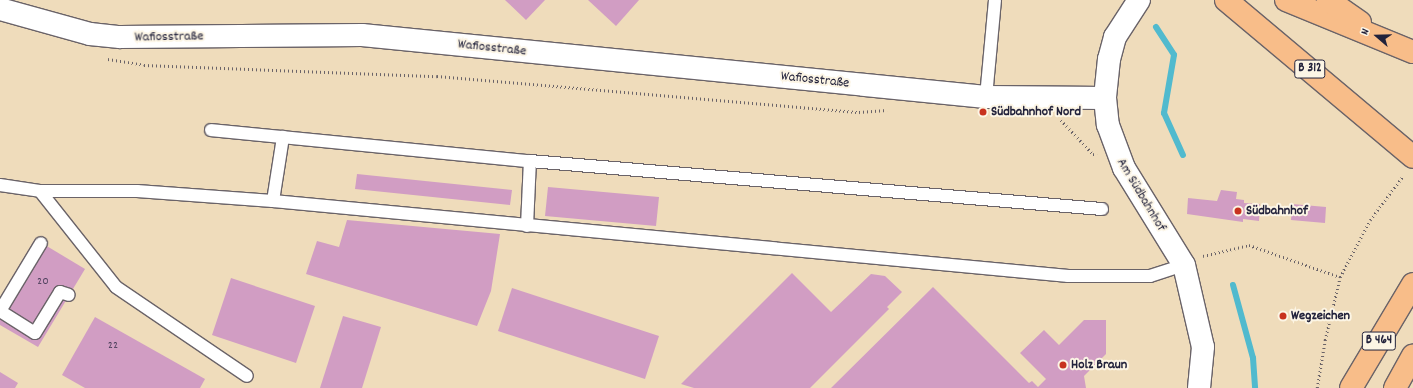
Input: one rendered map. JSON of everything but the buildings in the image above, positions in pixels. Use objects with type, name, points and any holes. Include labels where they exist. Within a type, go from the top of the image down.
[{"type":"main road","name":"B 312","points":[[1226,0],[1393,138],[1410,164]]},
{"type":"main road","points":[[1286,0],[1413,52]]},
{"type":"main road","points":[[1328,0],[1390,43]]},
{"type":"main road","name":"B 464","points":[[1351,388],[1413,284]]},
{"type":"main road","name":"B 464","points":[[1395,388],[1413,356]]},
{"type":"street","name":"Am Südbahnhof","points":[[1138,1],[1115,37],[1110,59],[1105,98],[1108,125],[1117,155],[1184,265],[1203,347],[1199,388]]},
{"type":"street","name":"Wafiosstraße","points":[[0,9],[90,34],[120,37],[362,35],[986,98],[1105,98]]},
{"type":"lane","points":[[986,98],[995,0]]},
{"type":"lane","points":[[211,130],[530,161],[1102,209]]},
{"type":"lane","points":[[273,201],[283,137]]},
{"type":"lane","points":[[527,226],[530,161]]},
{"type":"lane","points":[[0,184],[40,191],[137,191],[273,201],[1068,276],[1150,276],[1184,265]]},
{"type":"lane","points":[[40,191],[116,287],[247,376]]},
{"type":"lane","points":[[41,243],[0,311],[36,333],[60,292],[69,294]]},
{"type":"path","points":[[104,58],[144,65],[437,76],[852,111],[890,110]]},
{"type":"path","points":[[1054,119],[1062,120],[1093,154],[1117,155]]},
{"type":"path","points":[[1317,388],[1325,340],[1340,277],[1370,220],[1386,195],[1410,164]]},
{"type":"path","points":[[1184,265],[1210,254],[1249,245],[1340,277]]},
{"type":"waterway","points":[[1156,27],[1174,55],[1164,113],[1183,155]]},
{"type":"waterway","points":[[1233,285],[1253,358],[1255,388]]},
{"type":"place","name":"Südbahnhof Nord","points":[[983,112]]},
{"type":"place","name":"Südbahnhof","points":[[1238,211]]},
{"type":"place","name":"Wegzeichen","points":[[1283,316]]},
{"type":"place","name":"Holz Braun","points":[[1063,365]]}]
